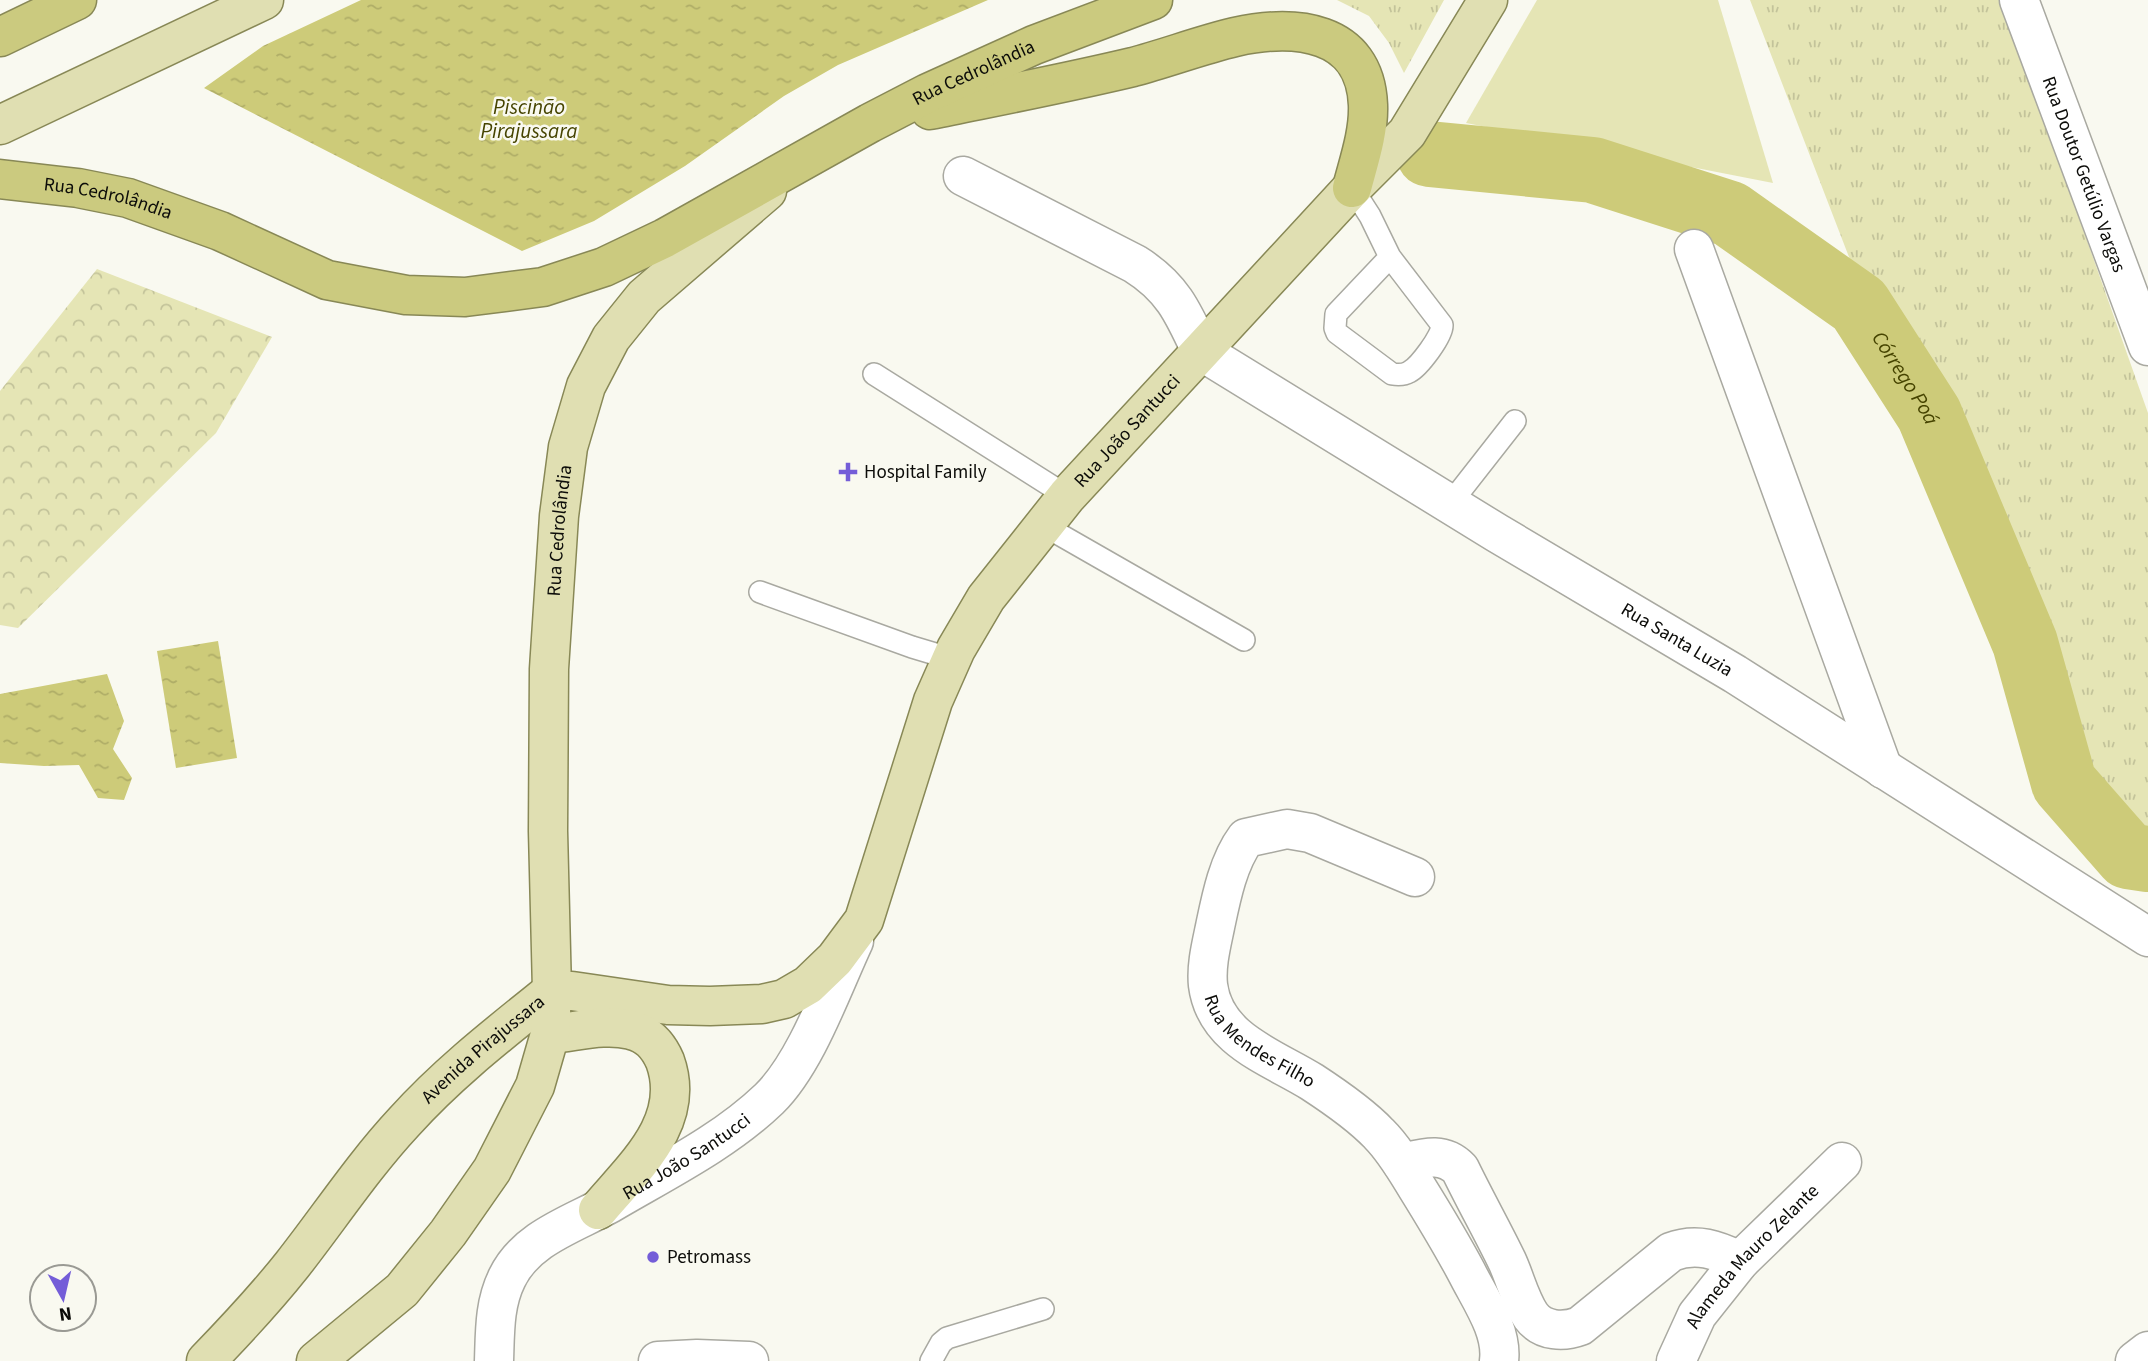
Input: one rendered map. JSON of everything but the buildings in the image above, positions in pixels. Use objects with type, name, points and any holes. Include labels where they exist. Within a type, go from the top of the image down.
[{"type":"highway","points":[[0,37],[77,0]]},
{"type":"highway","name":"Rua Cedrolândia","points":[[0,179],[78,188],[128,198],[220,231],[327,280],[406,295],[466,297],[542,287],[604,267],[665,238],[870,123],[1034,45],[1153,0]]},
{"type":"highway","points":[[870,123],[1134,66],[1235,37],[1279,30],[1309,33],[1334,42],[1349,53],[1357,62],[1363,77],[1368,104],[1364,142],[1352,188]]},
{"type":"main road","points":[[0,125],[264,0]]},
{"type":"main road","name":"Rua João Santucci","points":[[552,991],[572,991],[668,1005],[762,1004],[784,999],[808,985],[835,959],[864,919],[933,701],[952,659],[986,598],[1067,496],[1352,188],[1407,133],[1489,0]]},
{"type":"main road","name":"Rua Cedrolândia","points":[[552,991],[548,831],[549,669],[559,516],[568,447],[586,386],[611,338],[644,297],[800,162]]},
{"type":"main road","name":"Avenida Pirajussara","points":[[316,1361],[402,1290],[448,1233],[492,1170],[535,1086],[550,1034],[552,991]]},
{"type":"main road","name":"Avenida Pirajussara","points":[[206,1361],[249,1317],[403,1123],[478,1051],[552,991]]},
{"type":"main road","points":[[550,1034],[606,1027],[630,1029],[649,1037],[660,1048],[670,1075],[669,1110],[660,1132],[598,1210]]},
{"type":"street","name":"Rua Doutor Getúlio Vargas","points":[[2019,0],[2148,346]]},
{"type":"street","points":[[963,176],[1154,276],[1170,292],[1184,313],[1201,351]]},
{"type":"street","points":[[1694,249],[1883,769]]},
{"type":"street","name":"Rua Santa Luzia","points":[[1201,351],[1735,674],[2148,937]]},
{"type":"street","name":"Rua Mendes Filho","points":[[1415,877],[1310,833],[1287,829],[1246,838],[1237,850],[1226,883],[1209,959],[1208,985],[1213,1004],[1224,1023],[1240,1041],[1313,1083],[1381,1135],[1402,1163],[1448,1238],[1492,1323],[1501,1349],[1499,1361]]},
{"type":"street","name":"Rua João Santucci","points":[[494,1361],[496,1309],[508,1276],[525,1255],[552,1232],[598,1210],[697,1153],[770,1099],[796,1066],[864,919]]},
{"type":"street","points":[[1402,1163],[1431,1157],[1444,1158],[1460,1169],[1532,1317],[1543,1326],[1556,1330],[1568,1331],[1580,1326],[1671,1252],[1686,1246],[1715,1250],[1740,1261]]},
{"type":"street","name":"Alameda Mauro Zelante","points":[[1676,1361],[1698,1315],[1740,1261],[1842,1162]]},
{"type":"street","points":[[2135,1361],[2148,1351]]},
{"type":"street","points":[[658,1361],[749,1361]]},
{"type":"lane","points":[[1352,188],[1370,216],[1390,257],[1441,320],[1443,329],[1440,335],[1412,371],[1402,375],[1392,374],[1337,333],[1335,328],[1336,314],[1390,257]]},
{"type":"lane","points":[[874,374],[1067,496]]},
{"type":"lane","points":[[1450,504],[1515,421]]},
{"type":"lane","points":[[1043,525],[1244,640]]},
{"type":"lane","points":[[760,592],[952,659]]},
{"type":"lane","points":[[931,1361],[947,1338],[1043,1309]]},
{"type":"green space","points":[[1337,0],[1444,0],[1404,73],[1389,43],[1369,16]]},
{"type":"green space","points":[[1537,0],[1718,0],[1773,183],[1466,123]]},
{"type":"green space","points":[[1750,0],[2002,0],[2148,413],[2148,841],[2076,785],[2017,583],[1939,373],[1854,270]]},
{"type":"green space","points":[[97,269],[272,337],[216,433],[18,628],[0,625],[0,391]]},
{"type":"water","name":"Piscinão Pirajussara","points":[[361,0],[988,0],[838,65],[784,96],[685,166],[594,221],[522,251],[204,88],[263,46]]},
{"type":"water","points":[[218,641],[237,758],[176,768],[157,651]]},
{"type":"water","points":[[107,674],[124,721],[113,749],[132,778],[124,800],[98,798],[79,765],[0,763],[0,694]]},
{"type":"waterway","name":"Córrego Poá","points":[[1429,154],[1593,170],[1730,214],[1859,305],[1929,414],[2025,643],[2064,783],[2128,856],[2148,859]]},
{"type":"place","name":"Hospital Family","points":[[848,472]]},
{"type":"place","name":"Petromass","points":[[653,1257]]}]
